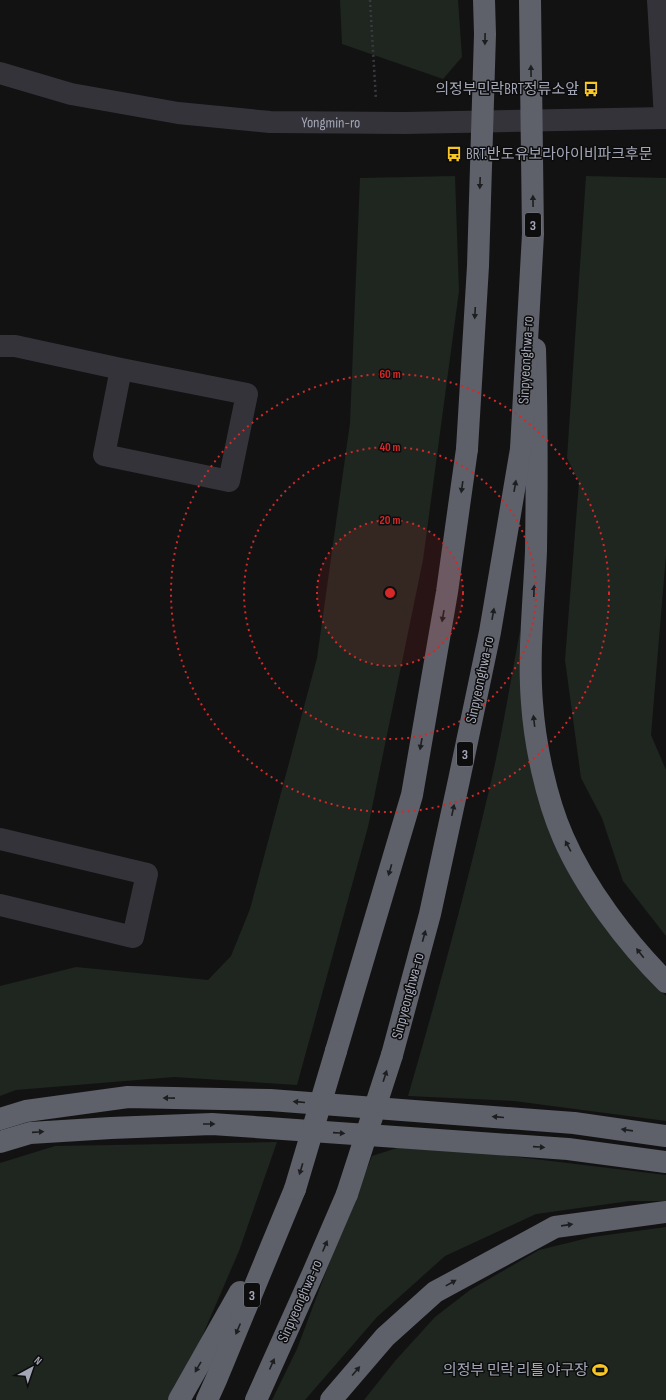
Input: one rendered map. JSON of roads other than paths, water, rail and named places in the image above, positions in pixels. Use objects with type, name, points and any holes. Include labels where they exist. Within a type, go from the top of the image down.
[{"type":"highway","name":"3","points":[[207,1400],[295,1189],[412,795],[447,592],[467,449],[478,266],[485,34],[484,0]]},
{"type":"highway","name":"Sinpyeonghwa-ro","points":[[256,1400],[347,1194],[392,1055],[430,914],[529,450],[533,234],[530,0]]},
{"type":"highway","points":[[529,450],[536,551],[532,656],[532,702],[538,752],[549,795],[563,837],[586,880],[613,920],[648,964],[666,982]]},
{"type":"highway","points":[[0,1119],[26,1111],[128,1097],[270,1100],[574,1124],[666,1136]]},
{"type":"highway","points":[[0,1142],[30,1133],[212,1124],[568,1149],[666,1162]]},
{"type":"highway","points":[[179,1400],[287,1211]]},
{"type":"highway","points":[[331,1400],[385,1337],[435,1292],[555,1227],[666,1212]]},
{"type":"street","points":[[658,0],[666,118]]},
{"type":"street","name":"Yongmin-ro","points":[[0,73],[71,94],[178,113],[270,122],[378,123],[666,118]]},
{"type":"street","points":[[0,346],[15,346],[247,394],[229,480],[104,455],[121,369]]},
{"type":"street","points":[[0,839],[147,874],[133,937],[0,905]]},
{"type":"place","name":"의정부민락BRT정류소앞","points":[[591,89]]},
{"type":"place","name":"BRT.반도유보라아이비파크후문","points":[[454,154]]},
{"type":"place","name":"의정부 민락 리틀 야구장","points":[[600,1370]]}]
